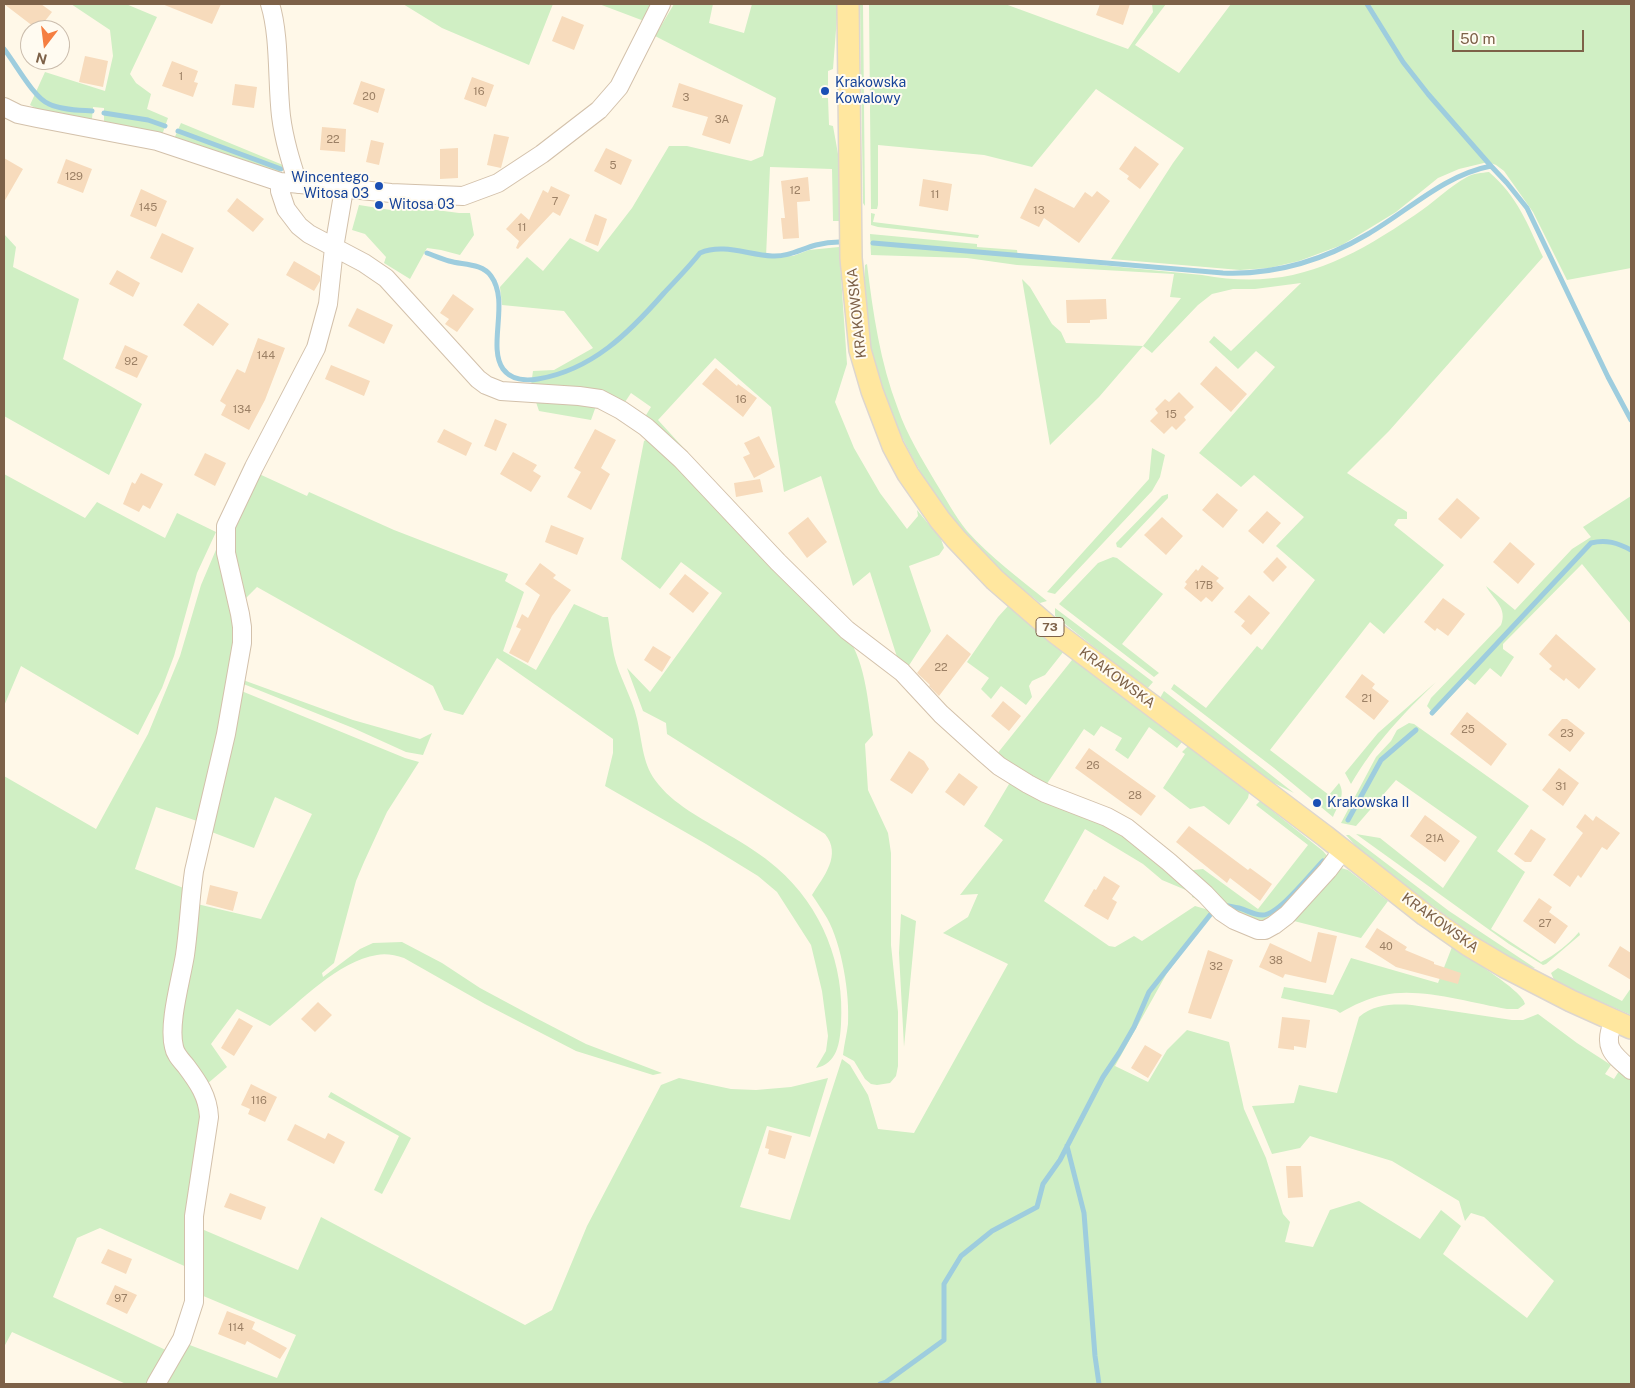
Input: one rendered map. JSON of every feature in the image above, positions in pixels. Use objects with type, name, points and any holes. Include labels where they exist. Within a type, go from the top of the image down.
[{"type":"main road","name":"KRAKOWSKA","points":[[848,4],[851,258],[857,334],[864,367],[881,418],[908,474],[925,499],[956,539],[995,580],[1056,633],[1426,914],[1487,956],[1571,1001],[1623,1024]]},
{"type":"street","points":[[270,4],[282,124],[298,184]]},
{"type":"street","points":[[4,107],[18,114],[157,141],[280,182],[391,193],[463,196],[498,182],[542,154],[599,110],[619,87],[661,4]]},
{"type":"street","points":[[280,182],[280,191],[286,209],[299,226],[309,234],[373,268],[386,278],[478,379],[486,385],[501,391],[569,395],[600,400],[621,410],[646,427],[682,458],[778,562],[847,630],[902,672],[941,714],[999,766],[1028,784],[1107,817],[1127,828],[1169,862],[1222,912],[1234,920],[1249,927],[1262,930],[1274,925],[1287,915],[1328,870],[1343,850]]},
{"type":"street","points":[[156,1384],[182,1339],[194,1302],[194,1216],[209,1117],[203,1090],[176,1054],[173,1041],[174,1018],[188,936],[190,894],[194,871],[226,734],[241,651],[242,627],[226,553],[226,526],[254,467],[316,348],[328,304],[334,248],[344,189]]},
{"type":"street","points":[[1623,1024],[1608,1036],[1609,1045],[1618,1059],[1631,1070]]},
{"type":"green space","points":[[71,4],[126,4],[157,17],[130,74],[136,83],[151,94],[147,109],[168,118],[162,135],[104,122],[104,108],[93,107],[92,119],[37,109],[30,105],[45,72],[105,91],[113,56],[110,30]]},
{"type":"green space","points":[[403,4],[553,4],[529,65],[442,28]]},
{"type":"green space","points":[[599,4],[653,4],[644,21]]},
{"type":"green space","points":[[674,4],[713,4],[709,23],[744,33],[752,4],[838,4],[833,69],[828,71],[828,87],[822,89],[822,98],[828,98],[829,125],[833,126],[840,165],[839,221],[833,221],[832,169],[770,167],[766,257],[793,256],[809,250],[839,247],[847,364],[835,402],[854,448],[880,493],[907,529],[918,516],[917,510],[941,539],[944,548],[939,555],[909,566],[931,631],[908,667],[897,657],[870,572],[853,586],[821,476],[784,492],[771,407],[715,358],[658,420],[689,454],[643,420],[651,407],[631,393],[623,405],[531,385],[533,371],[554,370],[593,348],[564,311],[502,305],[500,287],[527,257],[543,271],[570,238],[598,252],[632,208],[669,146],[687,146],[751,161],[763,156],[776,98],[655,36]]},
{"type":"green space","points":[[860,4],[863,4],[865,206],[863,203]]},
{"type":"green space","points":[[869,4],[1005,4],[1128,49],[1153,12],[1152,4],[1166,4],[1135,45],[1179,73],[1231,4],[1631,4],[1631,268],[1567,280],[1533,212],[1504,171],[1488,162],[1459,169],[1438,178],[1396,212],[1342,245],[1299,261],[1269,268],[1240,270],[1111,259],[1184,148],[1096,89],[1032,167],[984,155],[878,145],[878,205],[877,209],[871,209]]},
{"type":"green space","points":[[181,123],[283,165],[279,173],[174,139]]},
{"type":"green space","points":[[1489,172],[1515,201],[1543,257],[1389,431],[1347,473],[1407,512],[1407,519],[1398,519],[1394,525],[1444,565],[1384,634],[1370,622],[1270,750],[1329,795],[1339,783],[1342,792],[1333,817],[1274,768],[1171,689],[1174,684],[1206,708],[1257,646],[1262,650],[1315,580],[1276,546],[1304,517],[1254,475],[1241,487],[1199,453],[1275,367],[1256,351],[1238,369],[1209,342],[1214,336],[1231,351],[1301,283],[1255,289],[1233,289],[1212,294],[1198,305],[1152,353],[1143,346],[1181,298],[1170,297],[1174,274],[1017,265],[967,258],[871,255],[870,234],[977,244],[977,247],[1017,250],[1018,257],[1233,279],[1262,279],[1289,276],[1315,269],[1339,259],[1389,232],[1467,177]]},
{"type":"green space","points":[[359,205],[391,210],[398,205],[470,213],[474,235],[460,255],[427,248],[410,279],[384,263],[386,257],[365,234],[352,230]]},
{"type":"green space","points":[[871,213],[875,214],[873,222],[979,235],[978,238],[878,227],[871,225]]},
{"type":"green space","points":[[4,234],[16,247],[13,267],[79,299],[63,359],[142,404],[109,475],[4,416]]},
{"type":"green space","points":[[867,264],[875,319],[886,373],[902,419],[915,447],[967,531],[995,559],[1047,601],[1040,603],[1019,586],[959,528],[948,515],[907,447],[885,398],[871,346],[864,292],[865,265]]},
{"type":"green space","points":[[1022,279],[1030,287],[1052,324],[1061,332],[1066,343],[1143,346],[1099,397],[1050,445]]},
{"type":"green space","points":[[535,399],[596,406],[591,420],[539,411]]},
{"type":"green space","points":[[651,437],[848,638],[859,660],[863,672],[873,735],[865,744],[868,790],[888,833],[891,853],[891,945],[898,1012],[898,1066],[896,1076],[890,1083],[871,1084],[865,1079],[854,1061],[843,1055],[848,1024],[848,999],[844,970],[832,929],[812,895],[826,873],[832,858],[830,842],[825,834],[667,734],[666,723],[643,711],[627,668],[650,692],[722,593],[681,562],[660,589],[621,559],[644,441]]},
{"type":"green space","points":[[1152,448],[1165,455],[1160,477],[1152,491],[1055,594],[1047,592],[1149,479]]},
{"type":"green space","points":[[257,473],[307,496],[309,492],[394,530],[508,574],[505,581],[524,592],[503,651],[536,670],[574,604],[603,617],[608,617],[616,663],[635,711],[647,766],[655,780],[679,804],[753,850],[777,868],[793,883],[818,919],[834,959],[839,980],[841,1002],[838,1045],[836,1052],[829,1062],[816,1068],[826,1051],[828,1036],[822,991],[811,945],[777,892],[758,876],[605,786],[613,753],[613,739],[497,658],[463,715],[444,710],[433,686],[257,587],[242,602],[230,552],[235,518]]},
{"type":"green space","points":[[4,474],[85,518],[97,502],[165,538],[177,513],[216,532],[197,573],[174,656],[162,688],[138,735],[21,666],[4,706]]},
{"type":"green space","points":[[1168,494],[1168,498],[1121,548],[1117,547],[1116,543],[1162,496]]},
{"type":"green space","points":[[1631,496],[1631,624],[1582,564],[1503,644],[1503,649],[1514,657],[1501,677],[1490,668],[1475,685],[1467,679],[1434,714],[1427,706],[1431,698],[1501,625],[1503,614],[1499,604],[1486,586],[1515,610],[1572,549],[1591,537],[1583,527]]},
{"type":"green space","points":[[221,538],[238,627],[203,823],[156,807],[135,869],[186,889],[168,1043],[202,1103],[191,1269],[100,1228],[77,1238],[53,1297],[170,1352],[151,1384],[126,1384],[12,1332],[4,1347],[4,776],[96,829],[148,734],[180,656],[201,585]]},
{"type":"green space","points":[[1113,557],[1117,558],[1163,594],[1122,644],[1159,673],[1154,677],[1059,604],[1098,563]]},
{"type":"green space","points":[[1008,606],[1064,651],[1045,675],[1032,681],[1029,686],[1032,697],[1026,705],[1001,686],[991,699],[981,689],[989,678],[967,662],[998,617]]},
{"type":"green space","points":[[1055,608],[1153,682],[1147,689],[1055,616]]},
{"type":"green space","points":[[1075,659],[1182,742],[1177,748],[1149,727],[1128,759],[1115,750],[1122,738],[1101,726],[1094,736],[1084,729],[1044,788],[997,754],[1072,660]]},
{"type":"green space","points":[[243,680],[353,720],[420,739],[432,733],[423,755],[406,752],[353,728],[241,683]]},
{"type":"green space","points":[[1436,682],[1390,730],[1370,755],[1351,784],[1345,773],[1378,733]]},
{"type":"green space","points":[[239,690],[419,762],[387,812],[364,862],[356,881],[334,963],[322,973],[323,977],[360,949],[373,943],[402,942],[442,963],[480,988],[586,1044],[662,1073],[653,1075],[576,1051],[485,1004],[404,958],[383,954],[362,959],[348,965],[320,984],[270,1026],[237,1009],[211,1044],[227,1067],[207,1084],[179,1046],[179,1022],[197,904],[261,919],[312,814],[275,797],[254,848],[209,831]]},
{"type":"green space","points":[[1164,691],[1294,793],[1266,779],[1160,698]]},
{"type":"green space","points":[[1409,723],[1414,724],[1529,806],[1497,851],[1525,872],[1491,929],[1541,962],[1561,949],[1579,932],[1580,935],[1546,964],[1543,965],[1509,944],[1356,834],[1380,838],[1443,888],[1477,837],[1396,780],[1356,826],[1341,823],[1376,757],[1391,741],[1397,730]]},
{"type":"green space","points":[[1188,746],[1249,793],[1248,798],[1229,825],[1204,806],[1190,809],[1163,788],[1185,754],[1182,752]]},
{"type":"green space","points":[[1012,779],[1118,826],[1208,903],[1192,897],[1193,893],[1162,880],[1143,864],[1085,829],[1044,901],[1109,946],[1115,947],[1134,936],[1142,941],[1195,906],[1219,913],[1211,916],[1167,973],[1115,1066],[1148,1082],[1167,1050],[1187,1030],[1229,1042],[1244,1109],[1266,1158],[1283,1214],[1290,1222],[1285,1242],[1313,1247],[1330,1210],[1359,1201],[1420,1239],[1441,1210],[1461,1226],[1443,1254],[1527,1318],[1554,1281],[1484,1217],[1471,1213],[1465,1221],[1459,1201],[1392,1161],[1310,1136],[1300,1148],[1272,1154],[1252,1106],[1294,1103],[1299,1085],[1337,1093],[1359,1017],[1377,1007],[1412,1005],[1512,1020],[1523,1020],[1538,1014],[1611,1065],[1605,1074],[1614,1079],[1619,1071],[1631,1080],[1631,1384],[161,1384],[187,1344],[277,1378],[296,1335],[201,1295],[199,1286],[204,1230],[298,1270],[321,1217],[525,1325],[552,1310],[587,1226],[661,1085],[679,1078],[731,1089],[756,1090],[791,1087],[828,1078],[810,1137],[767,1126],[740,1207],[790,1220],[842,1059],[850,1065],[868,1095],[878,1129],[914,1133],[1008,964],[943,933],[968,917],[978,894],[960,895],[1003,840],[984,826]]},
{"type":"green space","points":[[1260,801],[1328,857],[1326,867],[1266,923],[1237,916],[1184,871],[1203,869],[1258,909],[1308,845],[1256,805]]},
{"type":"green space","points":[[1346,835],[1349,835],[1449,911],[1535,968],[1503,953],[1450,919],[1378,864]]},
{"type":"green space","points":[[1341,868],[1348,870],[1388,901],[1361,938],[1290,920],[1335,870]]},
{"type":"green space","points":[[901,914],[916,921],[904,1047],[899,953]]},
{"type":"green space","points":[[1452,947],[1505,983],[1522,998],[1525,1004],[1518,1009],[1507,1009],[1429,994],[1398,993],[1372,998],[1340,1013],[1336,1010],[1281,998],[1284,987],[1333,995],[1351,958],[1438,983]]},
{"type":"green space","points":[[1558,968],[1622,1001],[1631,988],[1631,1015],[1555,982],[1551,973]]},
{"type":"green space","points":[[331,1092],[411,1138],[382,1194],[374,1190],[399,1136],[328,1097]]},
{"type":"building","points":[[4,4],[41,4],[52,12],[46,20],[25,20]]},
{"type":"building","points":[[162,4],[221,4],[212,24]]},
{"type":"building","points":[[1100,4],[1130,4],[1123,25],[1096,15]]},
{"type":"building","points":[[562,16],[584,25],[574,50],[552,41]]},
{"type":"building","points":[[85,56],[108,61],[103,87],[79,82]]},
{"type":"building","points":[[172,61],[198,71],[194,82],[198,83],[193,97],[162,86]]},
{"type":"building","points":[[472,77],[494,85],[486,107],[464,99]]},
{"type":"building","points":[[361,81],[385,89],[378,113],[353,104]]},
{"type":"building","points":[[679,83],[743,105],[730,144],[702,135],[708,117],[672,107]]},
{"type":"building","points":[[235,84],[257,87],[254,108],[232,105]]},
{"type":"building","points":[[322,127],[346,129],[345,152],[320,150]]},
{"type":"building","points":[[494,134],[509,137],[501,168],[487,165]]},
{"type":"building","points":[[371,140],[384,143],[379,165],[366,162]]},
{"type":"building","points":[[1135,146],[1159,164],[1140,189],[1127,179],[1129,176],[1119,169]]},
{"type":"building","points":[[458,148],[458,178],[440,179],[440,149]]},
{"type":"building","points":[[606,148],[632,160],[621,185],[594,171]]},
{"type":"building","points":[[4,158],[23,169],[4,202]]},
{"type":"building","points":[[66,159],[92,169],[83,193],[57,183]]},
{"type":"building","points":[[808,177],[810,201],[797,202],[799,238],[783,239],[781,218],[785,218],[781,181]]},
{"type":"building","points":[[923,179],[952,184],[948,211],[919,206]]},
{"type":"building","points":[[551,186],[570,195],[560,216],[553,212],[518,249],[516,248],[519,241],[506,229],[521,213],[529,220],[543,190],[548,193]]},
{"type":"building","points":[[1035,188],[1074,208],[1085,192],[1092,197],[1097,191],[1110,201],[1079,243],[1044,218],[1039,227],[1020,218]]},
{"type":"building","points":[[141,189],[167,201],[156,227],[130,216]]},
{"type":"building","points":[[237,198],[264,219],[253,232],[227,211]]},
{"type":"building","points":[[595,214],[607,219],[598,246],[585,241]]},
{"type":"building","points":[[162,233],[194,248],[182,273],[150,258]]},
{"type":"building","points":[[294,261],[320,276],[320,281],[314,291],[286,275]]},
{"type":"building","points":[[117,270],[140,283],[133,297],[109,284]]},
{"type":"building","points":[[453,294],[474,309],[457,332],[445,324],[449,319],[440,313]]},
{"type":"building","points":[[1106,299],[1107,319],[1090,320],[1090,323],[1067,323],[1066,300]]},
{"type":"building","points":[[198,303],[229,324],[213,346],[183,325]]},
{"type":"building","points":[[357,308],[393,325],[384,344],[348,326]]},
{"type":"building","points":[[258,338],[285,348],[265,400],[249,430],[221,415],[226,405],[220,401],[237,369],[245,373]]},
{"type":"building","points":[[125,345],[148,356],[137,378],[115,368]]},
{"type":"building","points":[[331,365],[370,381],[364,396],[325,379]]},
{"type":"building","points":[[1216,366],[1247,394],[1231,412],[1200,384]]},
{"type":"building","points":[[716,368],[737,386],[738,384],[757,398],[743,417],[702,384]]},
{"type":"building","points":[[1179,392],[1194,407],[1184,417],[1186,420],[1176,430],[1172,426],[1164,434],[1150,421],[1158,413],[1155,409],[1165,399],[1169,402]]},
{"type":"building","points":[[495,419],[507,424],[496,451],[484,446]]},
{"type":"building","points":[[444,429],[472,443],[466,456],[437,442]]},
{"type":"building","points":[[595,429],[616,440],[601,468],[610,474],[591,510],[567,497],[581,472],[574,468]]},
{"type":"building","points":[[759,436],[775,467],[754,478],[743,457],[750,454],[744,443]]},
{"type":"building","points":[[513,452],[537,465],[533,471],[541,476],[531,492],[500,474]]},
{"type":"building","points":[[205,453],[226,463],[215,486],[194,475]]},
{"type":"building","points":[[141,473],[163,484],[150,509],[143,505],[139,512],[123,504],[132,482],[135,484]]},
{"type":"building","points":[[760,479],[763,492],[736,497],[734,483]]},
{"type":"building","points":[[1217,493],[1238,510],[1223,528],[1202,510]]},
{"type":"building","points":[[1457,498],[1480,518],[1461,539],[1438,519]]},
{"type":"building","points":[[1267,511],[1281,523],[1263,544],[1248,531]]},
{"type":"building","points":[[808,517],[827,542],[807,558],[788,533]]},
{"type":"building","points":[[1162,517],[1183,536],[1166,555],[1144,535]]},
{"type":"building","points":[[551,525],[584,538],[577,555],[545,542]]},
{"type":"building","points":[[1510,542],[1535,564],[1518,584],[1493,562]]},
{"type":"building","points":[[1277,557],[1287,567],[1273,582],[1263,572]]},
{"type":"building","points":[[540,563],[556,575],[553,578],[571,590],[552,616],[528,663],[509,653],[521,629],[516,627],[522,614],[528,618],[540,595],[525,584]]},
{"type":"building","points":[[1202,565],[1219,578],[1216,581],[1224,588],[1212,602],[1206,597],[1201,602],[1184,588],[1187,584],[1185,582]]},
{"type":"building","points":[[685,574],[709,593],[693,613],[669,594]]},
{"type":"building","points":[[1249,595],[1270,613],[1251,635],[1241,626],[1245,621],[1234,612]]},
{"type":"building","points":[[1443,598],[1465,614],[1448,636],[1437,628],[1435,631],[1424,622]]},
{"type":"building","points":[[947,634],[971,654],[939,696],[917,673]]},
{"type":"building","points":[[1556,634],[1596,669],[1579,689],[1566,678],[1564,681],[1549,669],[1552,666],[1539,654]]},
{"type":"building","points":[[653,646],[671,657],[662,672],[644,660]]},
{"type":"building","points":[[1362,674],[1375,684],[1372,688],[1389,701],[1374,720],[1345,697]]},
{"type":"building","points":[[1003,701],[1021,716],[1009,731],[991,716]]},
{"type":"building","points":[[1467,712],[1507,744],[1491,766],[1450,734]]},
{"type":"building","points":[[1562,719],[1567,719],[1585,733],[1570,752],[1548,735]]},
{"type":"building","points":[[1089,748],[1156,796],[1141,816],[1075,768]]},
{"type":"building","points":[[909,751],[924,761],[929,769],[912,794],[890,780]]},
{"type":"building","points":[[1559,768],[1579,783],[1563,806],[1542,790]]},
{"type":"building","points":[[959,773],[978,787],[964,806],[945,792]]},
{"type":"building","points":[[1585,814],[1593,821],[1596,816],[1620,833],[1607,850],[1602,847],[1581,878],[1578,875],[1570,887],[1553,875],[1583,833],[1576,827]]},
{"type":"building","points":[[1425,815],[1460,841],[1445,862],[1410,836]]},
{"type":"building","points":[[1189,826],[1248,870],[1250,868],[1272,884],[1260,901],[1230,878],[1227,883],[1176,842]]},
{"type":"building","points":[[1531,829],[1546,839],[1531,862],[1525,862],[1514,854]]},
{"type":"building","points":[[1104,876],[1120,886],[1112,899],[1117,902],[1108,920],[1084,906]]},
{"type":"building","points":[[210,885],[238,892],[233,911],[206,904]]},
{"type":"building","points":[[1539,898],[1552,907],[1549,912],[1568,926],[1555,944],[1523,921]]},
{"type":"building","points":[[1377,928],[1407,947],[1405,950],[1434,962],[1434,964],[1461,973],[1458,984],[1396,967],[1365,947]]},
{"type":"building","points":[[1318,932],[1337,936],[1326,983],[1285,974],[1283,978],[1259,967],[1270,943],[1311,962]]},
{"type":"building","points":[[1620,946],[1631,953],[1631,980],[1608,966]]},
{"type":"building","points":[[1208,950],[1233,960],[1211,1019],[1188,1013]]},
{"type":"building","points":[[318,1002],[332,1015],[315,1032],[301,1019]]},
{"type":"building","points":[[1282,1017],[1310,1020],[1306,1048],[1294,1046],[1294,1050],[1278,1048]]},
{"type":"building","points":[[239,1018],[253,1026],[234,1056],[221,1048]]},
{"type":"building","points":[[1145,1045],[1162,1055],[1148,1078],[1131,1068]]},
{"type":"building","points":[[251,1084],[277,1097],[265,1122],[248,1114],[250,1109],[241,1105]]},
{"type":"building","points":[[295,1124],[325,1139],[328,1133],[345,1142],[334,1164],[287,1140]]},
{"type":"building","points":[[769,1130],[792,1136],[785,1159],[768,1154],[769,1149],[765,1148]]},
{"type":"building","points":[[1286,1166],[1301,1166],[1303,1197],[1288,1198]]},
{"type":"building","points":[[230,1193],[266,1207],[261,1220],[224,1207]]},
{"type":"building","points":[[108,1249],[132,1259],[126,1274],[101,1263]]},
{"type":"building","points":[[115,1285],[137,1295],[127,1314],[106,1304]]},
{"type":"building","points":[[227,1311],[255,1322],[252,1329],[287,1348],[280,1359],[247,1341],[245,1345],[218,1334]]},
{"type":"waterway","points":[[1367,4],[1403,62],[1428,94],[1491,166]]},
{"type":"waterway","points":[[4,49],[37,95],[43,100],[59,107],[92,111]]},
{"type":"waterway","points":[[104,113],[148,120],[165,126]]},
{"type":"waterway","points":[[178,131],[281,169]]},
{"type":"waterway","points":[[873,243],[1223,273],[1261,271],[1298,264],[1334,251],[1383,225],[1442,185],[1458,177],[1491,166],[1527,208],[1608,377],[1631,420]]},
{"type":"waterway","points":[[427,253],[449,261],[477,267],[491,276],[499,298],[497,336],[499,359],[506,373],[514,378],[529,380],[557,374],[576,367],[608,348],[637,322],[700,253],[709,250],[727,249],[778,256],[819,244],[839,242]]},
{"type":"waterway","points":[[1432,713],[1591,543],[1612,542],[1631,550]]},
{"type":"waterway","points":[[1348,820],[1381,760],[1416,730]]},
{"type":"waterway","points":[[1223,905],[1259,915],[1269,913],[1285,902],[1323,861]]},
{"type":"waterway","points":[[880,1384],[886,1382],[944,1340],[944,1284],[961,1256],[992,1231],[1037,1207],[1043,1184],[1060,1160],[1103,1077],[1134,1027],[1149,992],[1210,915]]},
{"type":"waterway","points":[[1067,1146],[1084,1213],[1095,1356],[1099,1384]]},
{"type":"place","name":"Krakowska Kowalowy","points":[[825,91]]},
{"type":"place","name":"Wincentego Witosa 03","points":[[379,186]]},
{"type":"place","name":"Witosa 03","points":[[379,205]]},
{"type":"place","name":"Krakowska II","points":[[1317,803]]}]
